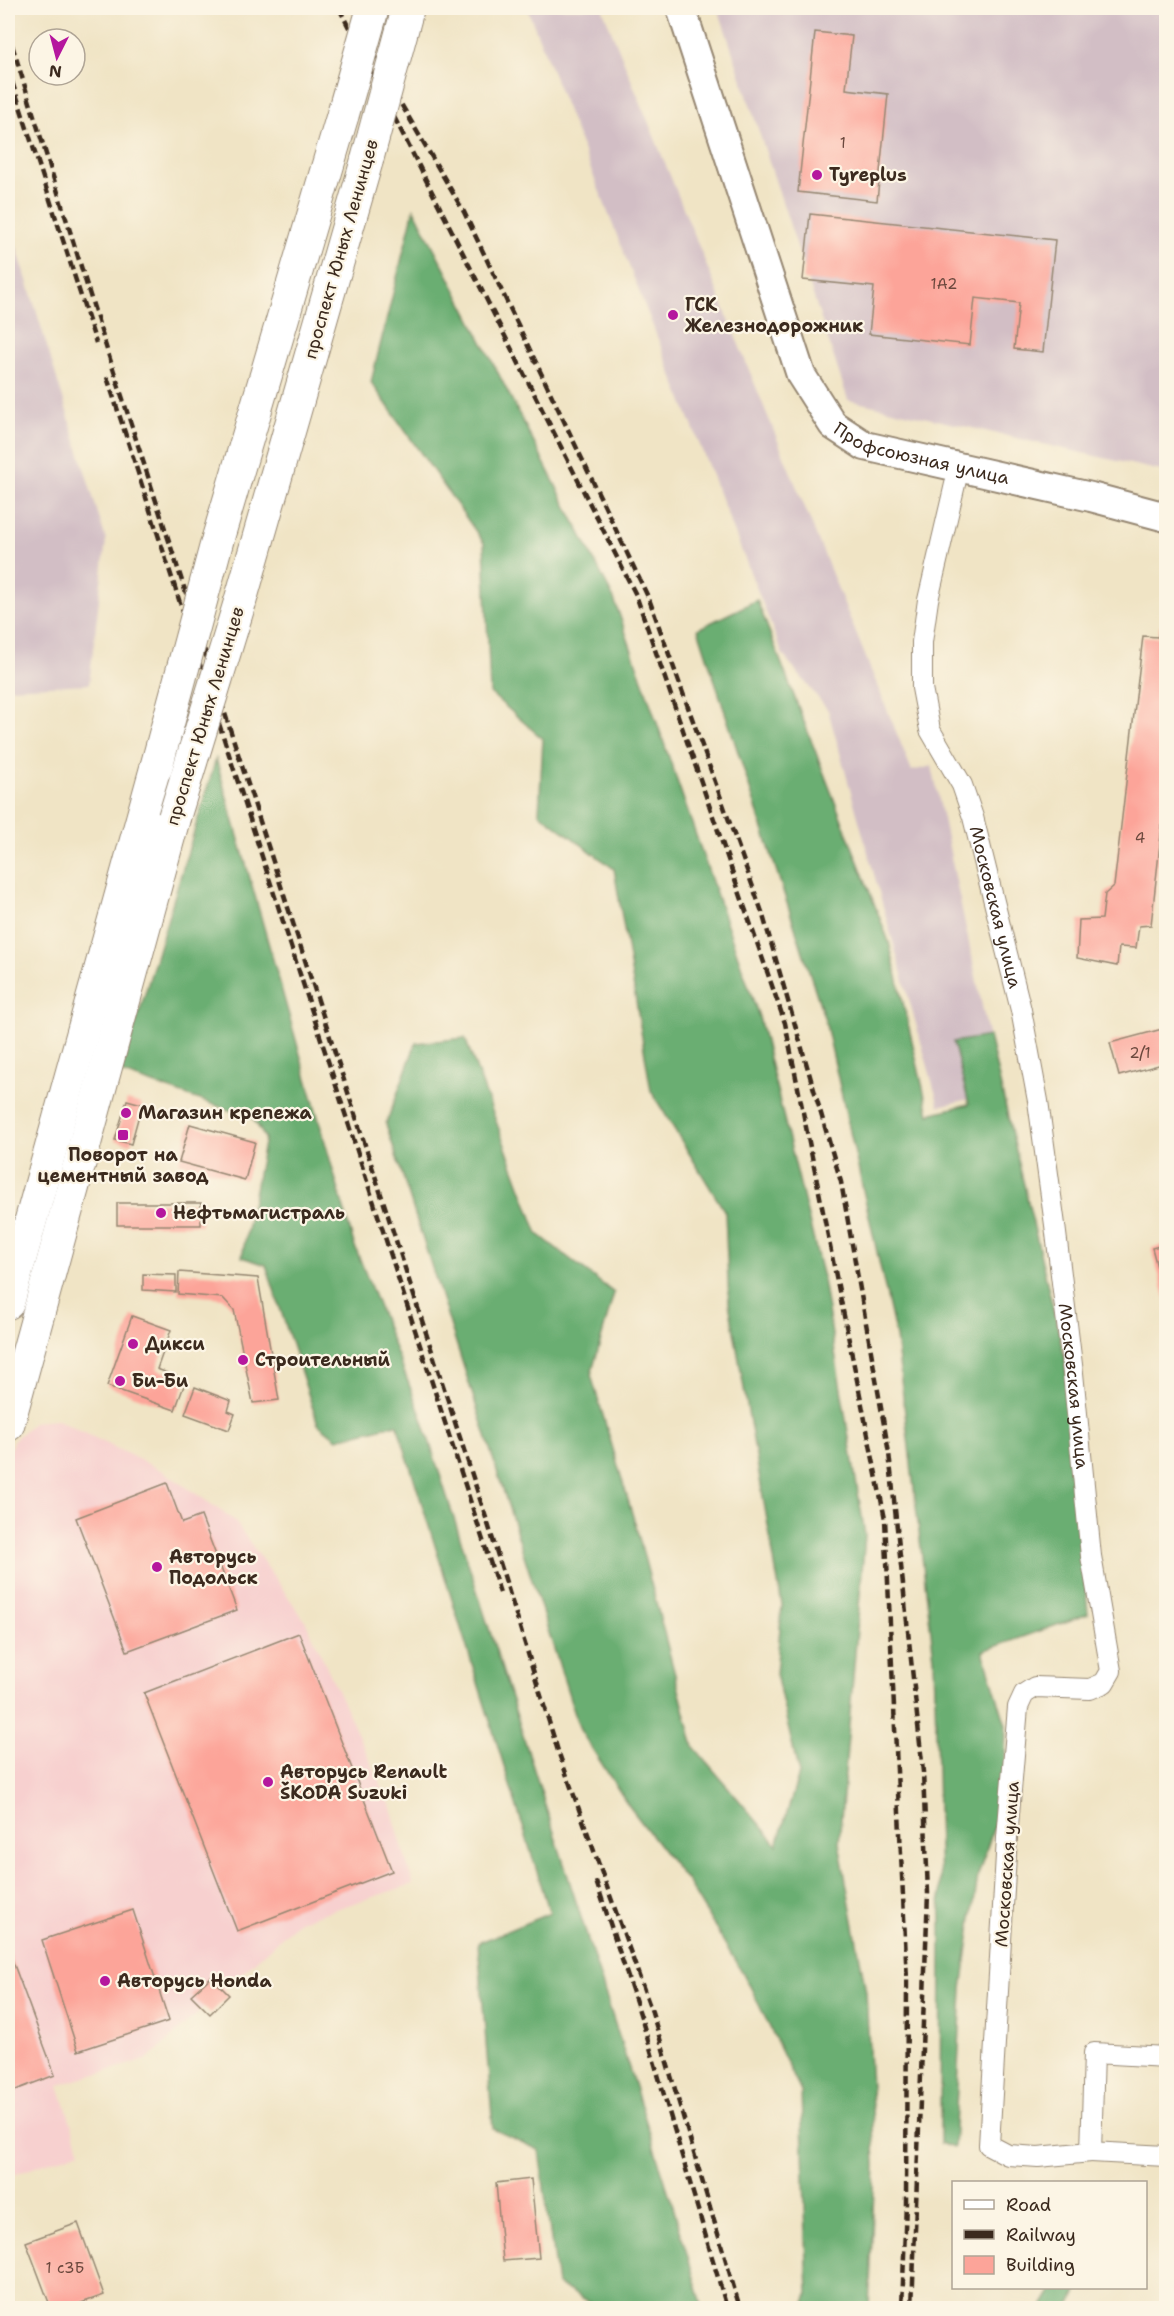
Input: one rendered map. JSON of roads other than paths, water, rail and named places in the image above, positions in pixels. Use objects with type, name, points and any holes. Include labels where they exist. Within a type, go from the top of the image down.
[{"type":"main road","name":"проспект Юных Ленинцев","points":[[8,1303],[18,1232],[156,768],[218,538],[373,8]]},
{"type":"main road","name":"проспект Юных Ленинцев","points":[[8,1425],[174,818],[240,602],[367,160],[408,8]]},
{"type":"main road","name":"Профсоюзная улица","points":[[681,8],[801,375],[833,425],[865,446],[1167,517]]},
{"type":"street","name":"Московская улица","points":[[959,467],[928,600],[922,642],[922,688],[930,730],[962,785],[973,817],[1021,1010],[1038,1101],[1073,1373],[1091,1556],[1111,1671],[1104,1683],[1090,1689],[1035,1687],[1024,1694],[1018,1707],[1007,1838],[989,2145],[1008,2155],[1038,2157],[1091,2152]]},
{"type":"street","points":[[1167,2057],[1094,2053],[1091,2152],[1167,2156]]},
{"type":"railway","points":[[339,8],[636,595],[785,1023],[885,1519],[907,1980],[906,2203],[902,2308]]},
{"type":"railway","points":[[354,8],[401,104],[464,212],[649,599],[762,912],[841,1182],[889,1453],[923,1772],[928,1893],[912,2308]]},
{"type":"railway","points":[[8,32],[107,350],[489,1527],[558,1751],[652,2012],[740,2308]]},
{"type":"railway","points":[[8,69],[96,343]]},
{"type":"railway","points":[[107,377],[501,1596]]},
{"type":"railway","points":[[596,1881],[641,2017],[727,2308]]},
{"type":"place","name":"Tyreplus","points":[[817,175]]},
{"type":"place","name":"ГСК Железнодорожник","points":[[673,315]]},
{"type":"place","name":"Магазин крепежа","points":[[126,1113]]},
{"type":"place","name":"Поворот на цементный завод","points":[[123,1135]]},
{"type":"place","name":"Нефтьмагистраль","points":[[161,1213]]},
{"type":"place","name":"Дикси","points":[[133,1344]]},
{"type":"place","name":"Строительный","points":[[243,1360]]},
{"type":"place","name":"Би-Би","points":[[120,1381]]},
{"type":"place","name":"Авторусь Подольск","points":[[157,1567]]},
{"type":"place","name":"Авторусь Renault ŠKODA Suzuki","points":[[268,1782]]},
{"type":"place","name":"Авторусь Honda","points":[[105,1981]]}]
